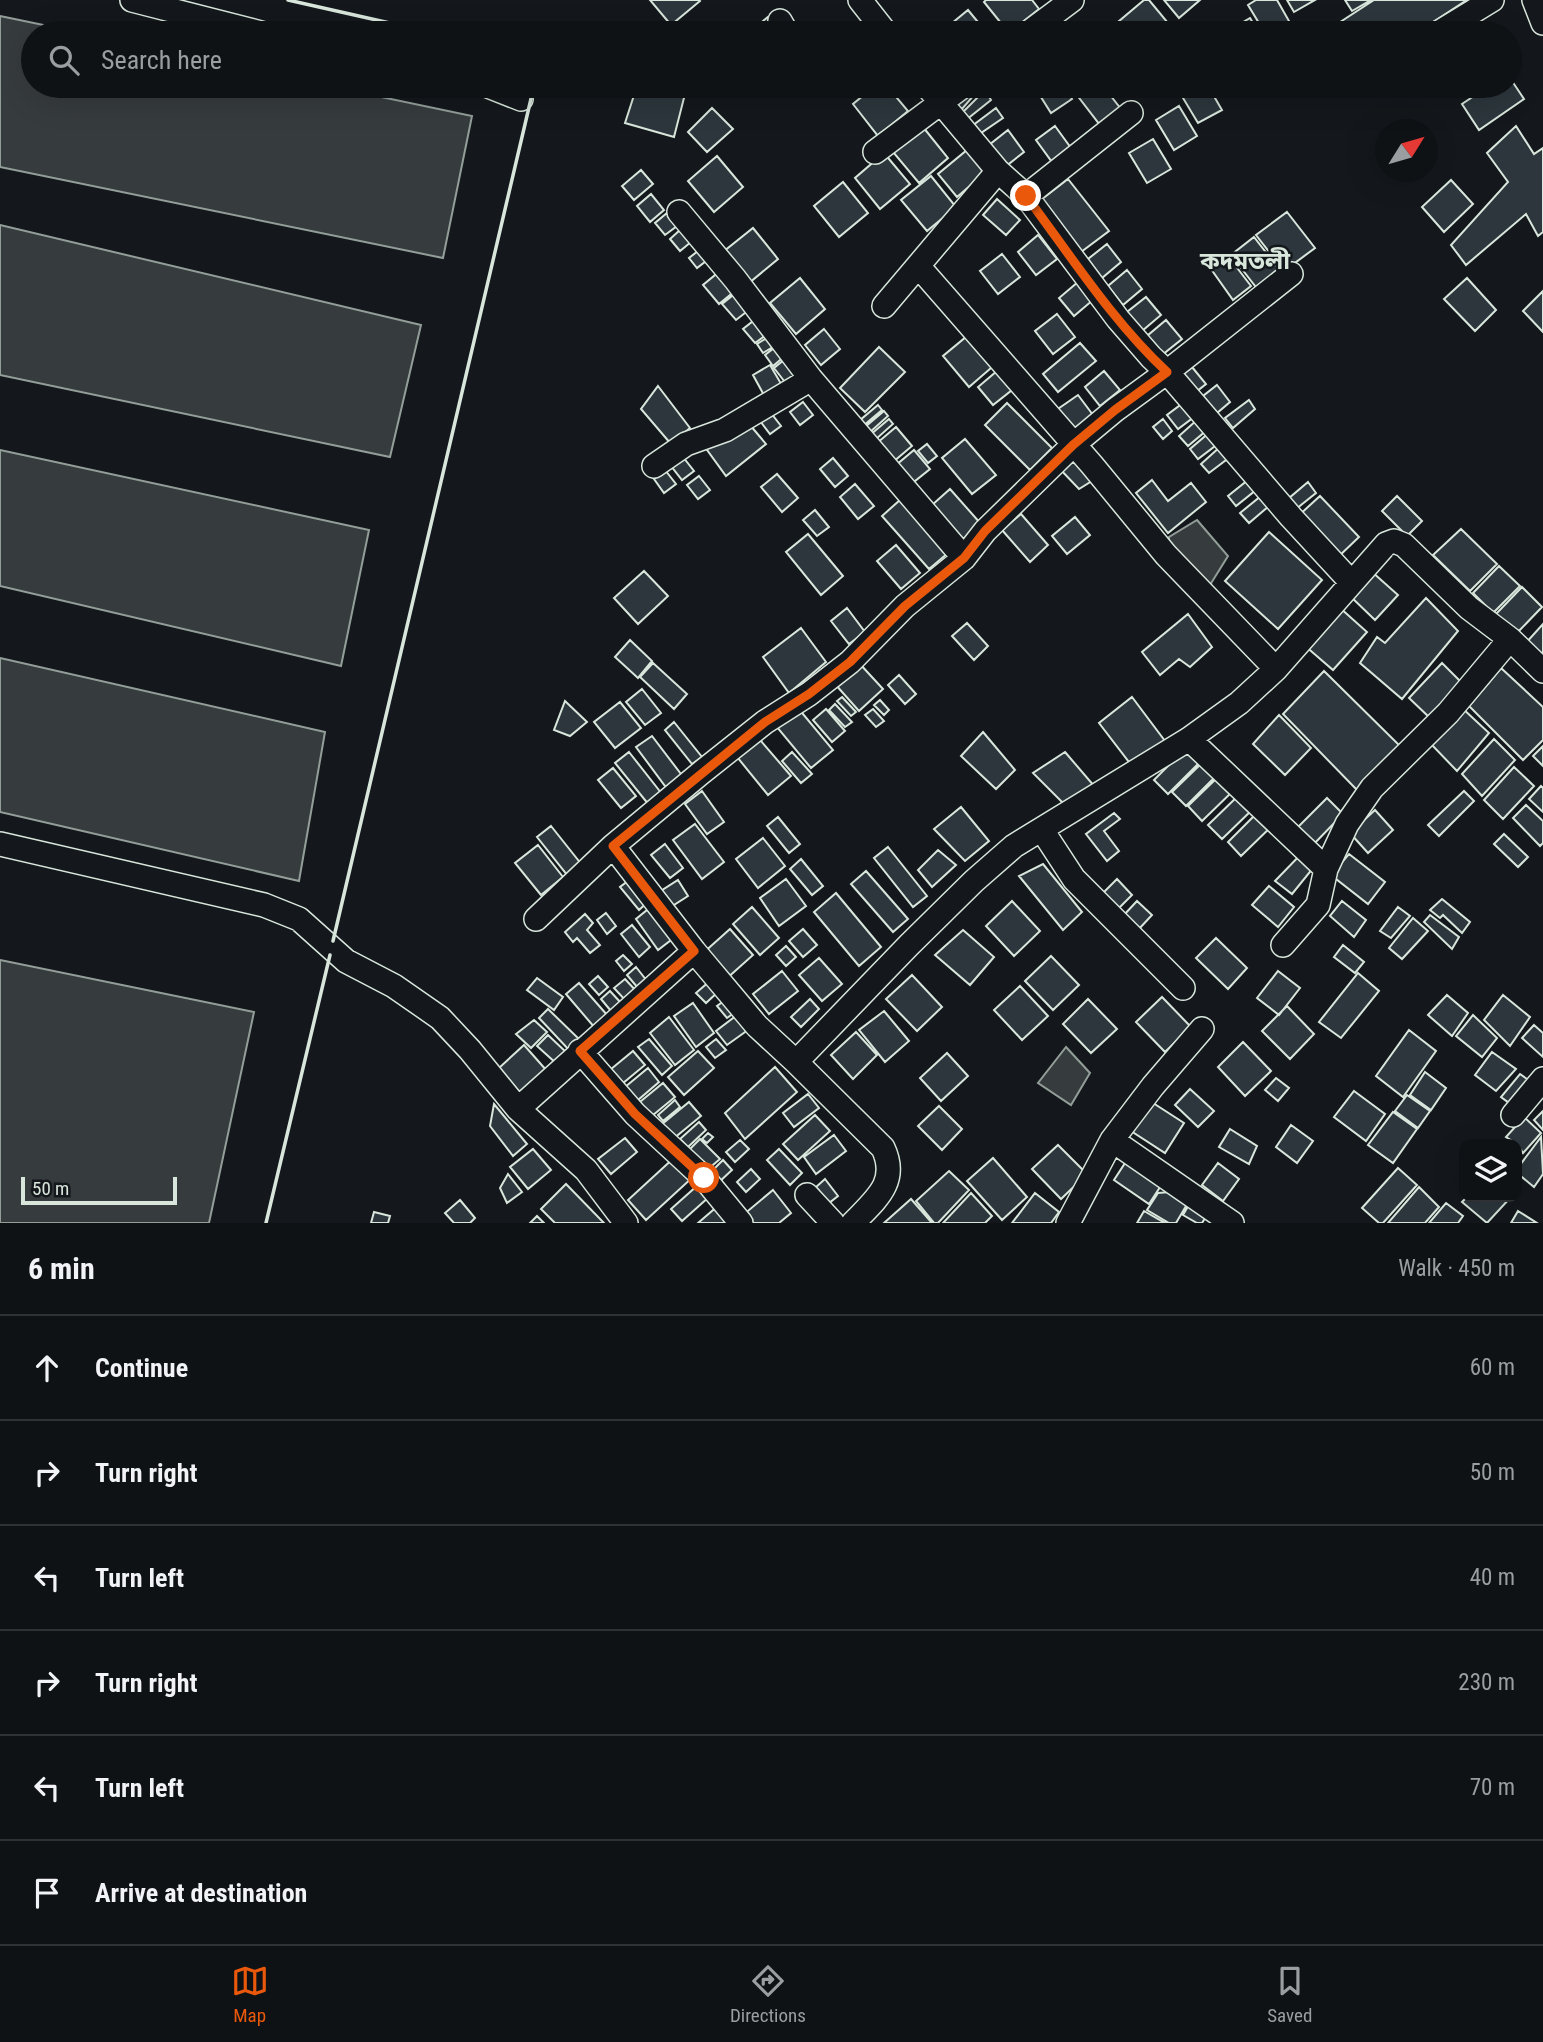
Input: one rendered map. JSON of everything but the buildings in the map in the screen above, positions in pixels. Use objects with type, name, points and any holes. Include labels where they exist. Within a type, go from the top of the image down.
[{"type":"street","points":[[132,0],[214,21]]},
{"type":"street","points":[[860,0],[877,21]]},
{"type":"street","points":[[1044,21],[1072,0]]},
{"type":"street","points":[[1458,21],[1492,0]]},
{"type":"street","points":[[874,152],[930,98]]},
{"type":"street","points":[[937,98],[998,171],[1026,196],[1118,319],[1351,582]]},
{"type":"street","points":[[1026,196],[1131,113]]},
{"type":"street","points":[[884,306],[998,171]]},
{"type":"street","points":[[679,212],[811,379],[964,558]]},
{"type":"street","points":[[919,267],[1166,555],[1276,668]]},
{"type":"street","points":[[536,919],[613,846],[765,722],[809,694],[850,662],[905,606],[964,558],[985,531],[1073,445],[1291,274]]},
{"type":"street","points":[[654,466],[686,444],[725,430],[811,379]]},
{"type":"street","points":[[796,1062],[974,881],[1014,846],[1189,739],[1239,703],[1276,668],[1386,544],[1394,541],[1404,545],[1469,608],[1510,639],[1543,671]]},
{"type":"street","points":[[1283,945],[1318,905],[1326,869],[1347,824],[1372,788],[1448,713],[1510,639]]},
{"type":"street","points":[[1189,739],[1326,869]]},
{"type":"street","points":[[1042,830],[1074,879],[1182,988]]},
{"type":"street","points":[[0,844],[264,905],[299,919],[346,961],[394,986],[440,1018],[518,1109],[586,1170],[626,1223]]},
{"type":"street","points":[[613,846],[694,951],[757,1026],[883,1147],[890,1162],[888,1182],[853,1223]]},
{"type":"street","points":[[518,1109],[694,951]]},
{"type":"street","points":[[1068,1223],[1112,1140],[1153,1086],[1202,1029]]},
{"type":"street","points":[[580,1051],[635,1114],[704,1178],[741,1223]]},
{"type":"street","points":[[1513,1115],[1543,1079]]},
{"type":"street","points":[[1112,1140],[1232,1223]]},
{"type":"street","points":[[807,1195],[833,1223]]},
{"type":"shaded area","points":[[0,16],[24,21],[21,21],[21,98],[386,98],[472,116],[443,258],[0,167]]},
{"type":"shaded area","points":[[0,225],[421,325],[390,457],[0,375]]},
{"type":"shaded area","points":[[0,450],[369,530],[341,666],[0,586]]},
{"type":"shaded area","points":[[1197,520],[1228,556],[1210,585],[1169,543],[1169,537]]},
{"type":"shaded area","points":[[0,658],[325,732],[299,881],[0,812]]},
{"type":"shaded area","points":[[0,960],[254,1012],[209,1223],[0,1223]]},
{"type":"shaded area","points":[[1066,1047],[1090,1073],[1071,1105],[1038,1083]]},
{"type":"wall","points":[[288,0],[381,21]]},
{"type":"wall","points":[[333,941],[531,98]]},
{"type":"wall","points":[[266,1223],[330,955]]},
{"type":"district","name":"কদমতলী","points":[[1245,261]]},
{"type":"route","points":[[704,1178],[635,1114],[580,1051],[694,951],[613,846],[765,722],[809,694],[850,662],[905,606],[964,558],[985,531],[1073,445],[1167,372],[1118,319],[1026,196]]}]
